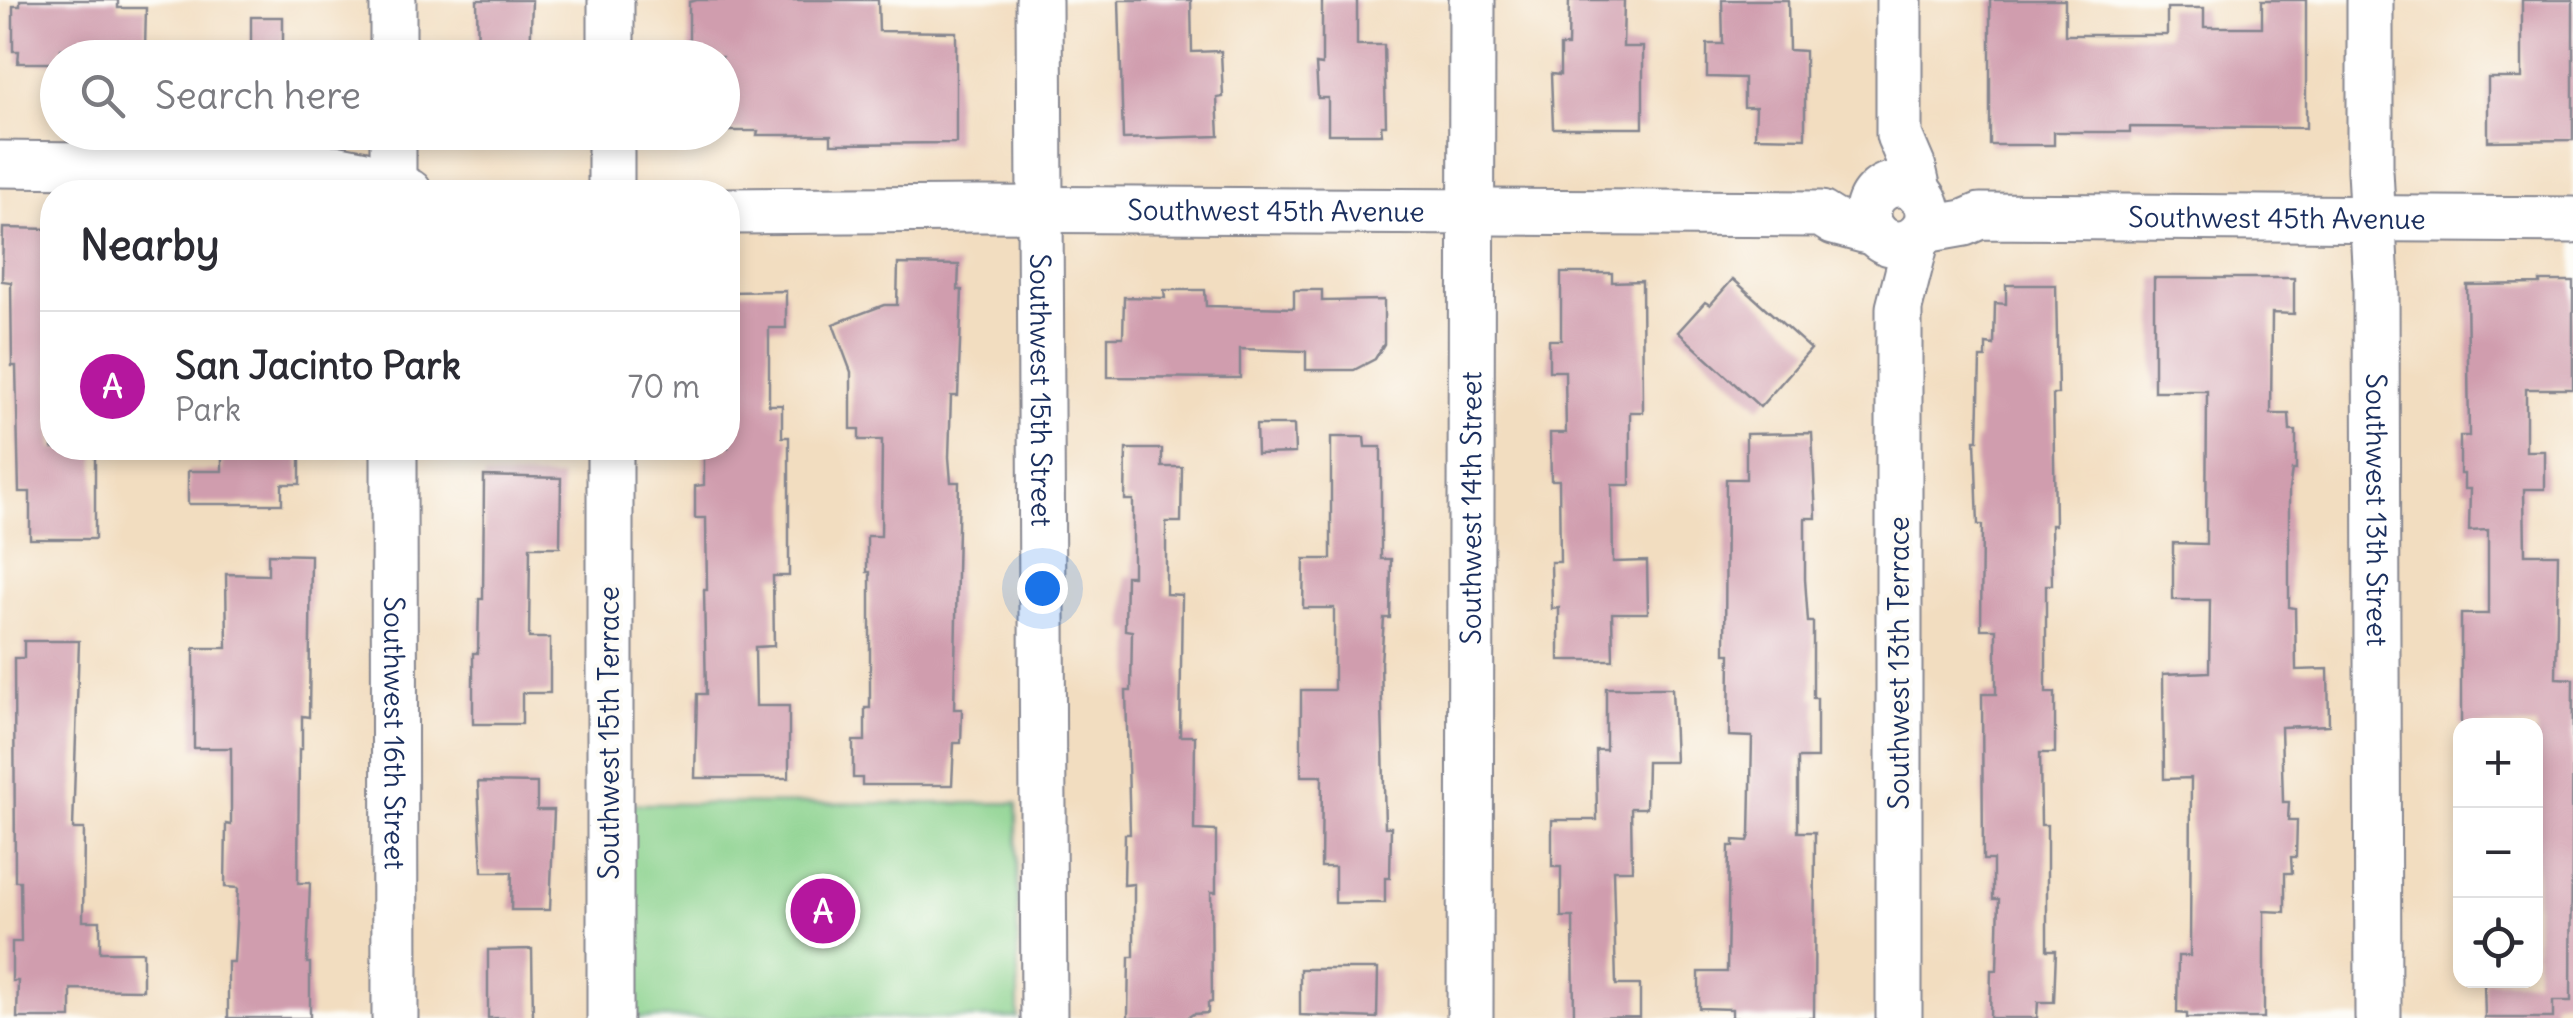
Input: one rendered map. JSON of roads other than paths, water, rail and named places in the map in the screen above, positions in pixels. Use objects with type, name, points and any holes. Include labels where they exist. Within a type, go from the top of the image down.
[{"type":"street","points":[[393,0],[393,40]]},
{"type":"street","points":[[610,0],[610,40]]},
{"type":"street","name":"Southwest 15th Street","points":[[1039,0],[1044,1018]]},
{"type":"street","name":"Southwest 14th Street","points":[[1470,1018],[1472,0]]},
{"type":"street","name":"Southwest 13th Terrace","points":[[1898,0],[1899,135],[1913,168],[1900,214],[1899,1018]]},
{"type":"street","name":"Southwest 13th Street","points":[[2370,0],[2376,283],[2378,1018]]},
{"type":"street","points":[[395,150],[397,180]]},
{"type":"street","points":[[610,150],[611,180]]},
{"type":"street","points":[[0,164],[335,168],[376,180]]},
{"type":"street","name":"Southwest 45th Avenue","points":[[740,211],[1821,214],[1834,222],[1900,214],[1964,223],[1980,216],[2573,220]]},
{"type":"street","name":"Southwest 16th Street","points":[[394,460],[394,1018]]},
{"type":"street","name":"Southwest 15th Terrace","points":[[610,460],[610,1018]]},
{"type":"place","name":"San Jacinto Park","points":[[823,911]]}]
